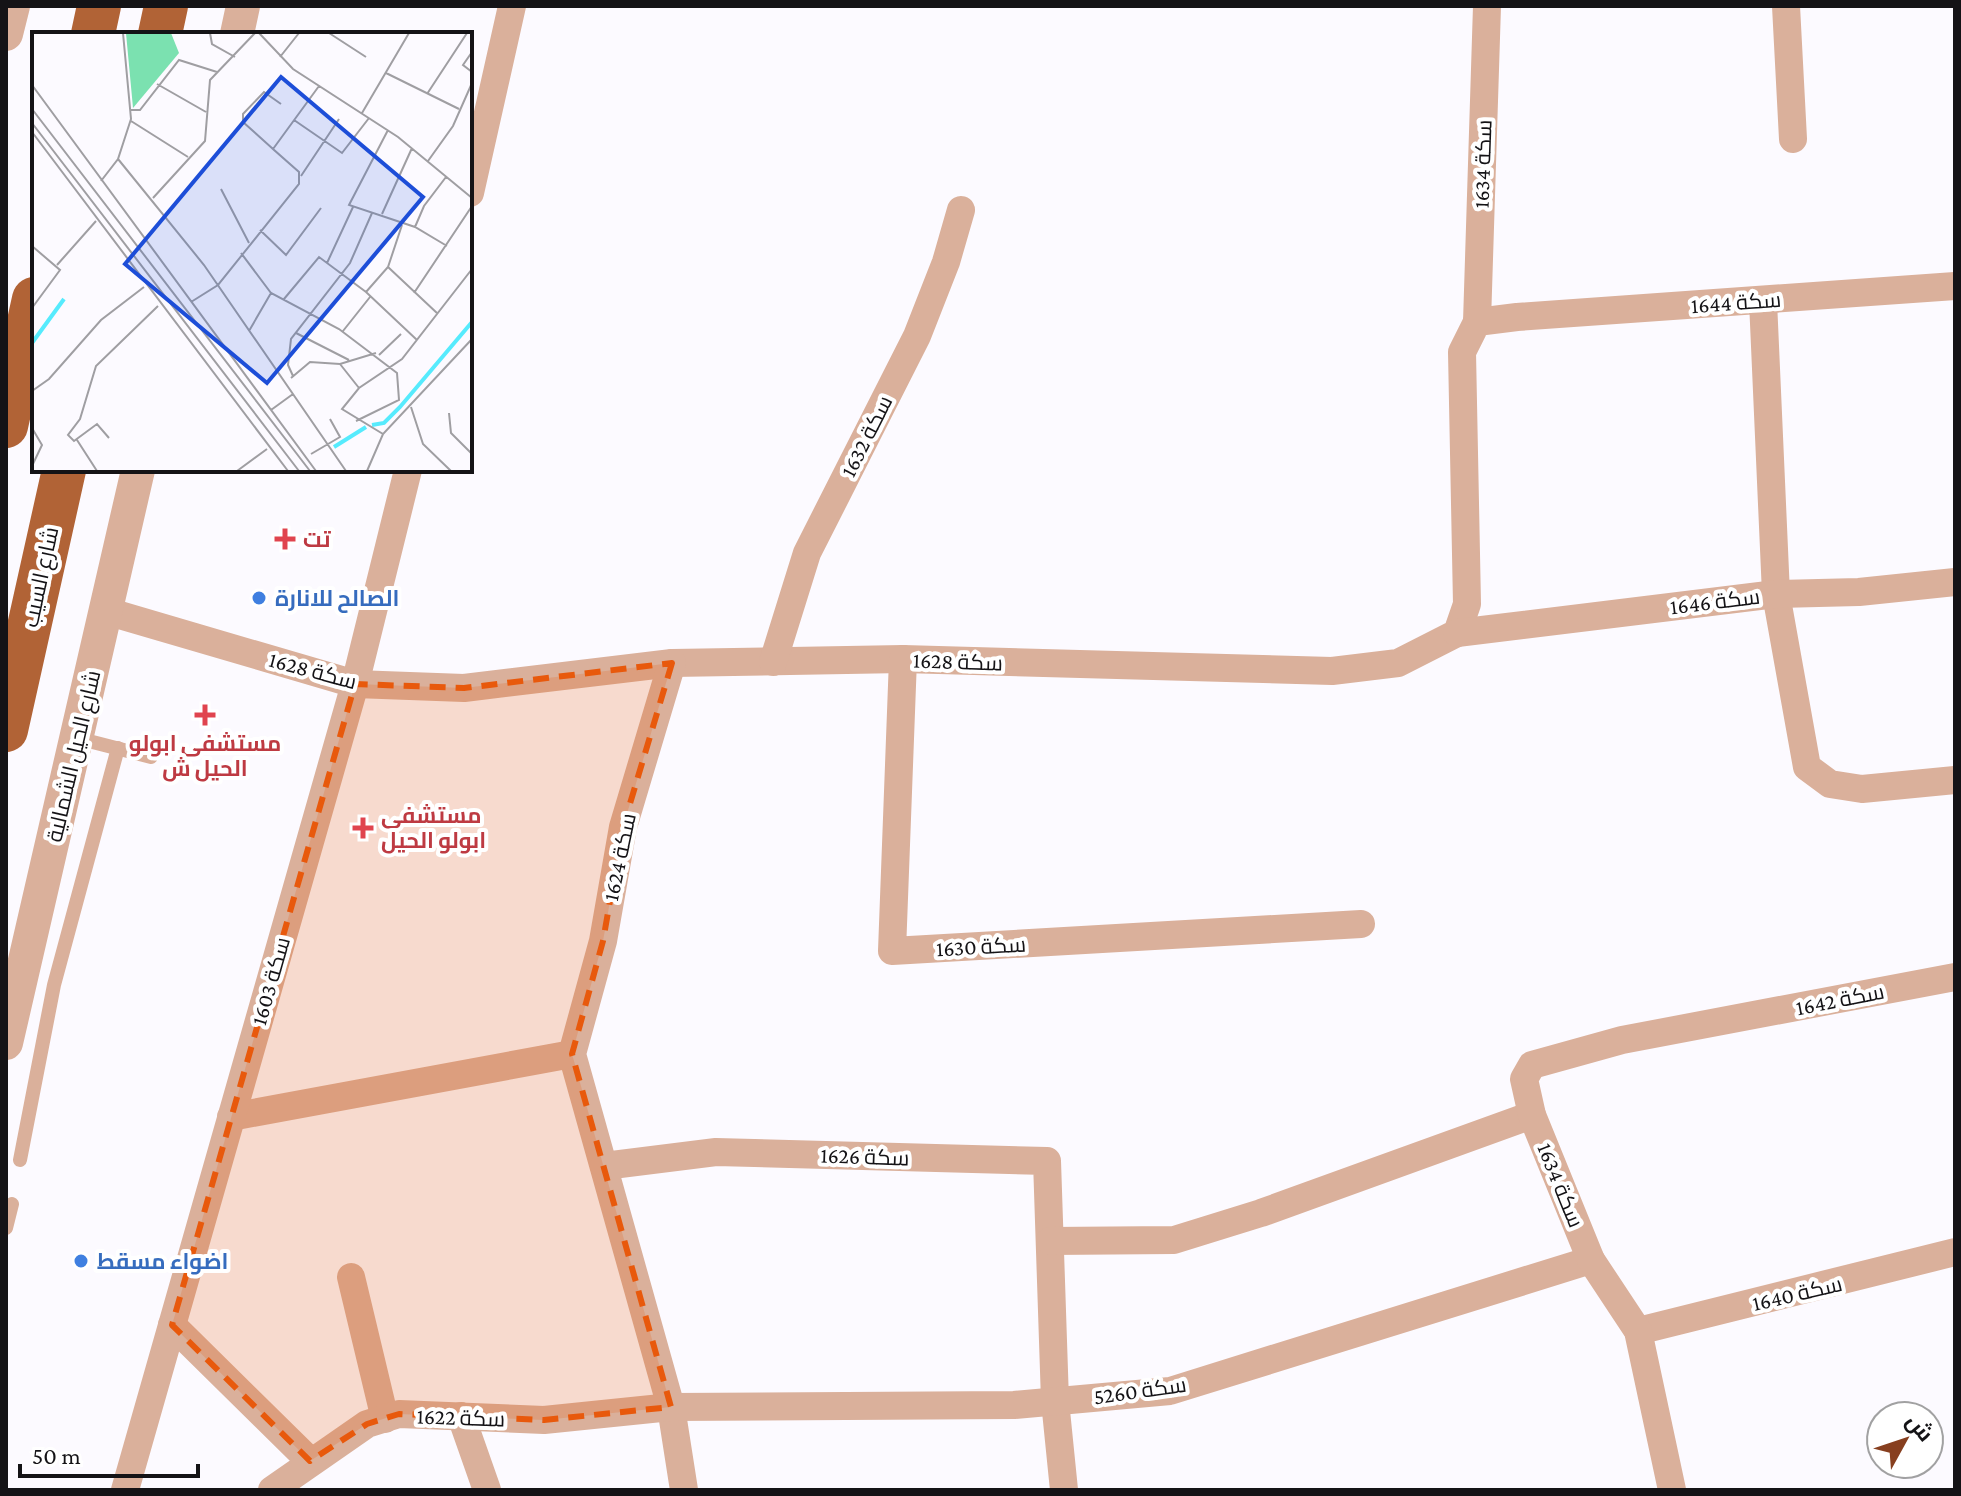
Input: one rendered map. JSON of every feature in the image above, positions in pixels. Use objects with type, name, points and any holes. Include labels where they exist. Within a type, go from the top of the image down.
[{"type":"highway","points":[[93,32],[99,6]]},
{"type":"highway","points":[[160,32],[166,6]]},
{"type":"highway","points":[[6,426],[32,308]]},
{"type":"highway","name":"شارع السيب","points":[[6,730],[64,472]]},
{"type":"street","points":[[6,34],[13,6]]},
{"type":"street","points":[[237,32],[243,6]]},
{"type":"street","points":[[472,184],[512,6]]},
{"type":"street","name":"سكة 1634","points":[[1477,322],[1487,6]]},
{"type":"street","points":[[1786,6],[1793,139]]},
{"type":"street","name":"سكة 1632","points":[[773,662],[807,553],[917,336],[946,262],[961,210]]},
{"type":"street","name":"سكة 1644","points":[[1477,322],[1955,286]]},
{"type":"street","name":"سكة 1646","points":[[1457,633],[1776,594],[1763,301]]},
{"type":"street","points":[[1457,633],[1467,604],[1462,352],[1477,322]]},
{"type":"street","name":"شارع الحيل الشمالية","points":[[6,1043],[38,980],[77,738],[138,472]]},
{"type":"street","name":"سكة 1603","points":[[125,1490],[355,684],[408,472]]},
{"type":"street","points":[[1955,582],[1859,592],[1776,594],[1807,767],[1830,784],[1862,789],[1955,780]]},
{"type":"street","name":"سكة 1628","points":[[106,611],[355,684],[464,688],[672,663],[903,659],[1332,671],[1398,663],[1457,633]]},
{"type":"street","name":"سكة 1630","points":[[903,659],[892,951],[1361,924]]},
{"type":"street","name":"سكة 1624","points":[[572,1054],[603,941],[623,827],[672,663]]},
{"type":"street","name":"سكة 1642","points":[[1726,1021],[1955,977]]},
{"type":"street","name":"سكة 1634","points":[[1672,1490],[1638,1331],[1591,1260],[1532,1115],[1524,1079],[1532,1065],[1622,1040],[1726,1021]]},
{"type":"street","points":[[231,1117],[572,1054],[671,1407],[684,1490]]},
{"type":"street","points":[[1050,1241],[1174,1240],[1261,1213],[1532,1115]]},
{"type":"street","name":"سكة 1626","points":[[604,1166],[716,1152],[1047,1161],[1055,1401],[1064,1490]]},
{"type":"street","name":"سكة 1640","points":[[1638,1331],[1955,1252]]},
{"type":"street","name":"سكة 5260","points":[[671,1407],[1014,1405],[1170,1391],[1591,1260]]},
{"type":"street","points":[[351,1277],[385,1419]]},
{"type":"street","points":[[172,1325],[310,1461]]},
{"type":"street","name":"سكة 1622","points":[[272,1490],[367,1424],[399,1414],[544,1420],[671,1407]]},
{"type":"street","points":[[461,1416],[487,1490]]},
{"type":"lane","points":[[77,738],[151,757]]},
{"type":"lane","points":[[20,1160],[38,980],[118,748]]},
{"type":"lane","points":[[6,1228],[12,1204]]},
{"type":"highlighted area","points":[[672,663],[623,827],[603,941],[572,1054],[671,1407],[544,1420],[399,1414],[367,1424],[310,1461],[172,1325],[355,684],[464,688]]},
{"type":"place","name":"تت","points":[[285,539]]},
{"type":"place","name":"الصالح للانارة","points":[[259,598]]},
{"type":"place","name":"مستشفى ابولو الحيل ش","points":[[205,715]]},
{"type":"place","name":"مستشفى ابولو الحيل","points":[[363,828]]},
{"type":"place","name":"اضواء مسقط","points":[[81,1261]]}]
